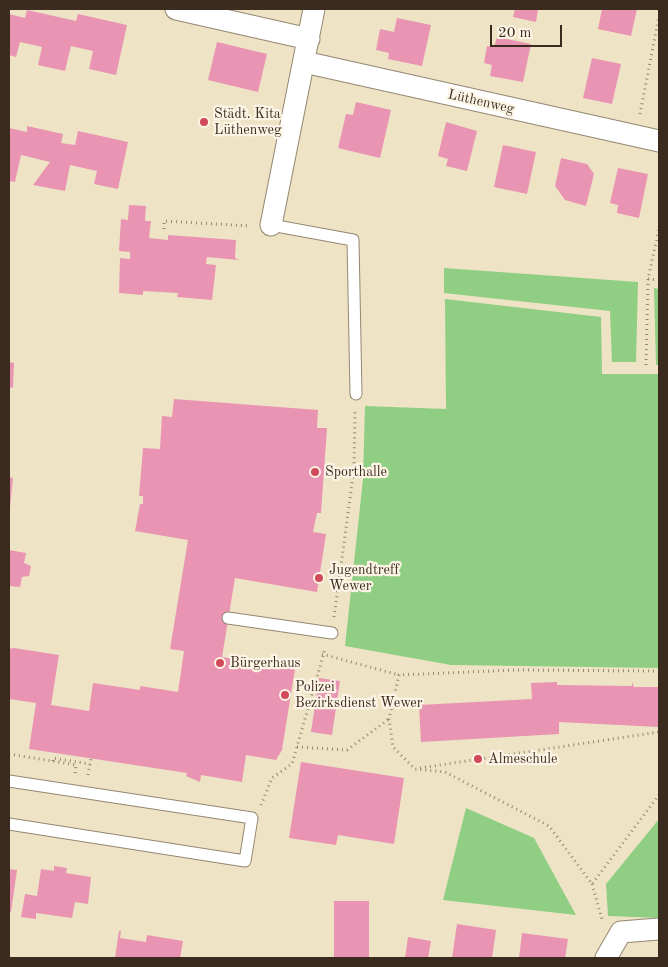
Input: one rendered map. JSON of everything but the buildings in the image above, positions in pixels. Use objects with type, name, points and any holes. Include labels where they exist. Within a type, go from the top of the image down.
[{"type":"street","points":[[176,9],[309,39]]},
{"type":"street","points":[[271,225],[314,9]]},
{"type":"street","name":"Lüthenweg","points":[[304,62],[659,141]]},
{"type":"street","points":[[606,958],[621,932],[659,928]]},
{"type":"lane","points":[[271,225],[353,240],[356,394]]},
{"type":"lane","points":[[228,618],[332,633]]},
{"type":"lane","points":[[9,781],[252,818],[245,861],[9,824]]},
{"type":"path","points":[[635,137],[659,16]]},
{"type":"path","points":[[164,229],[164,221],[271,225]]},
{"type":"path","points":[[646,365],[648,279],[659,229]]},
{"type":"path","points":[[648,279],[659,280]]},
{"type":"path","points":[[252,818],[263,803],[272,778],[292,764],[322,654],[332,633],[354,468],[356,394]]},
{"type":"path","points":[[322,654],[399,675],[516,670],[659,671]]},
{"type":"path","points":[[399,675],[389,719],[393,747],[415,769],[445,772],[549,826],[592,884],[602,918]]},
{"type":"path","points":[[297,747],[347,750],[389,719]]},
{"type":"path","points":[[415,769],[659,732]]},
{"type":"path","points":[[9,754],[76,765],[75,776],[88,778]]},
{"type":"path","points":[[52,761],[53,758],[90,764]]},
{"type":"path","points":[[88,773],[91,759]]},
{"type":"path","points":[[592,884],[659,795]]},
{"type":"green space","points":[[444,268],[638,282],[636,362],[612,362],[610,311],[444,293]]},
{"type":"green space","points":[[654,288],[659,289],[659,365],[656,365]]},
{"type":"green space","points":[[445,299],[601,317],[602,374],[659,374],[659,668],[451,665],[345,646],[363,479],[365,406],[446,409]]},
{"type":"green space","points":[[466,808],[534,838],[576,915],[443,900]]},
{"type":"green space","points":[[659,819],[659,918],[608,916],[606,884]]},
{"type":"place","name":"Städt. Kita Lüthenweg","points":[[204,122]]},
{"type":"place","name":"Sporthalle","points":[[315,472]]},
{"type":"place","name":"Jugendtreff Wewer","points":[[319,578]]},
{"type":"place","name":"Bürgerhaus","points":[[220,663]]},
{"type":"place","name":"Polizei Bezirksdienst Wewer","points":[[285,695]]},
{"type":"place","name":"Almeschule","points":[[478,759]]}]
